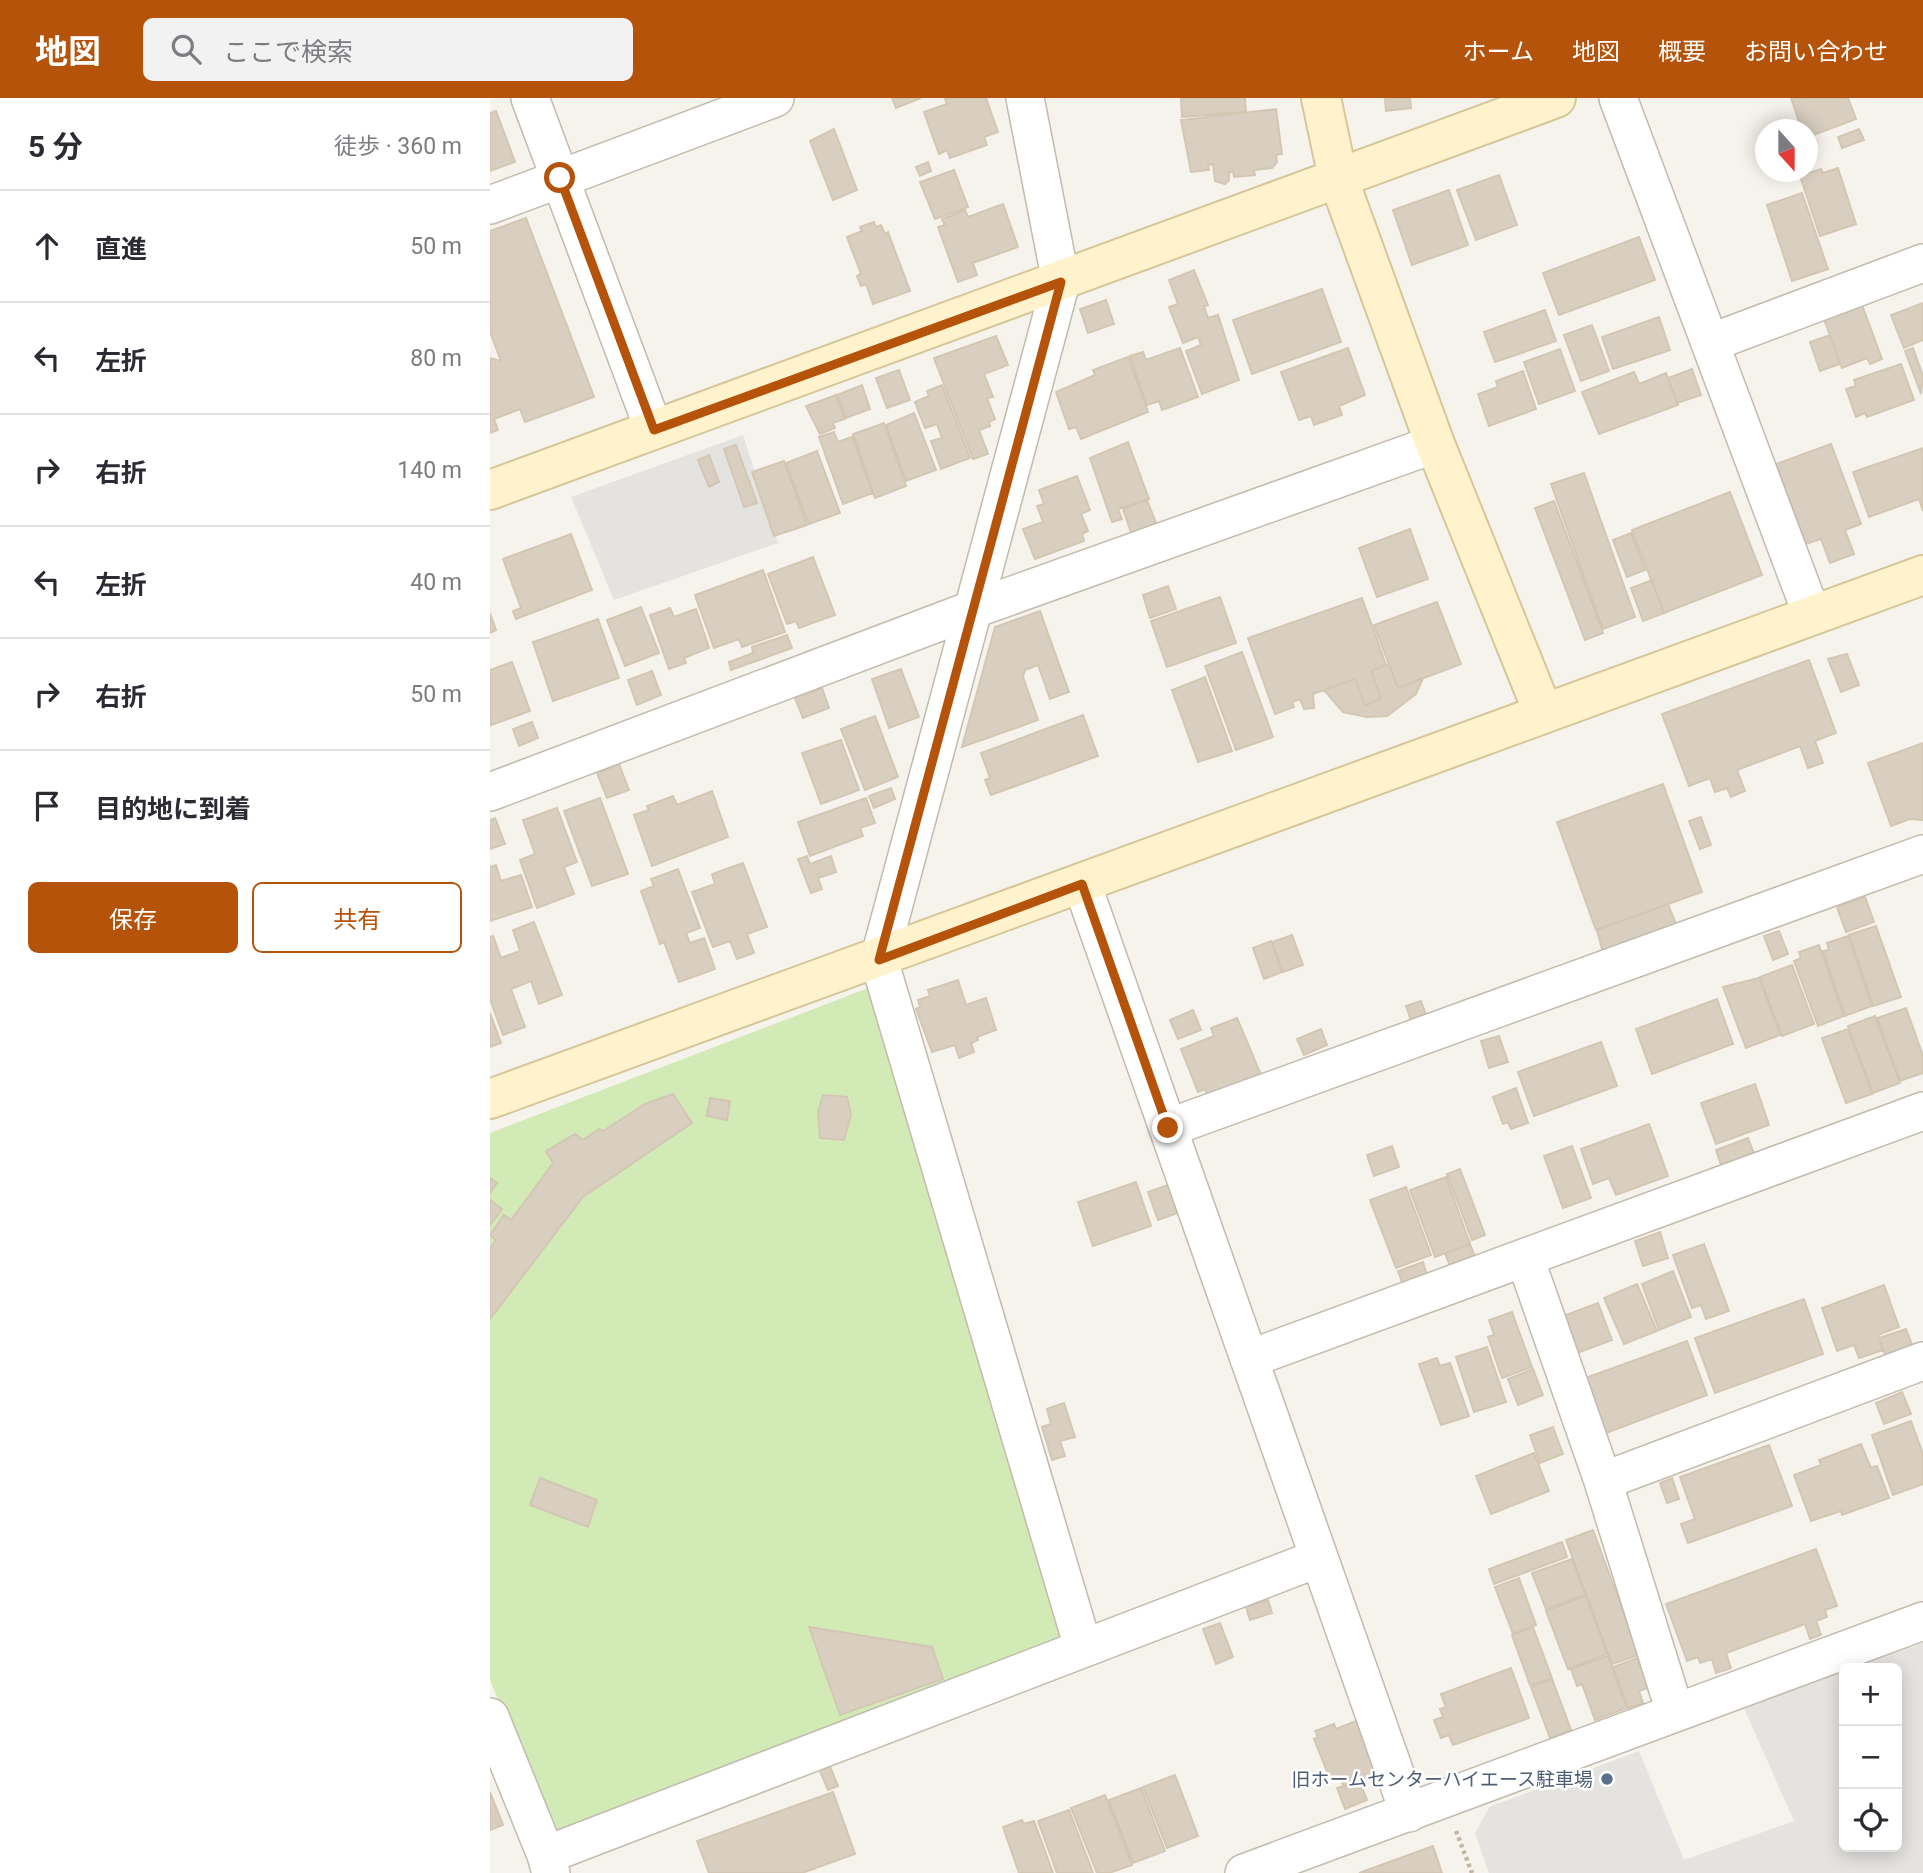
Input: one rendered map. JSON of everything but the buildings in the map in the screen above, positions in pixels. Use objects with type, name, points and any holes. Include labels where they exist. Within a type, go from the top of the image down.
[{"type":"street","points":[[530,98],[654,430]]},
{"type":"street","points":[[490,205],[775,98]]},
{"type":"street","points":[[1024,98],[1061,282],[879,960],[1083,1647]]},
{"type":"street","points":[[1321,98],[1338,178],[1435,444],[1543,712]]},
{"type":"street","points":[[490,490],[1556,98]]},
{"type":"street","points":[[1618,98],[1812,615]]},
{"type":"street","points":[[1710,343],[1923,263]]},
{"type":"street","points":[[490,792],[974,609],[1435,444]]},
{"type":"street","points":[[490,1099],[879,960],[1543,712],[1923,575]]},
{"type":"street","points":[[1168,1128],[1923,854]]},
{"type":"street","points":[[1082,884],[1409,1812]]},
{"type":"street","points":[[1249,1359],[1923,1111]]},
{"type":"street","points":[[1525,1258],[1603,1481],[1675,1712]]},
{"type":"street","points":[[1603,1481],[1923,1362]]},
{"type":"street","points":[[490,1717],[549,1864],[1083,1647],[1319,1558]]},
{"type":"street","points":[[1244,1873],[1923,1621]]},
{"type":"path","points":[[1454,1824],[1472,1873]]},
{"type":"green space","points":[[871,987],[1066,1639],[555,1839],[490,1680],[490,1133]]},
{"type":"shaded area","points":[[743,435],[778,543],[614,600],[571,497]]},
{"type":"shaded area","name":"旧ホームセンターハイエース駐車場","points":[[1923,1643],[1923,1873],[1489,1873],[1475,1834],[1489,1807],[1639,1751],[1684,1860],[1794,1821],[1743,1706],[1839,1673],[1839,1852],[1902,1852],[1902,1663],[1865,1663]]},
{"type":"place","name":"旧ホームセンターハイエース駐車場","points":[[1607,1779]]},
{"type":"route","points":[[560,178],[654,430],[1061,282],[879,960],[1082,884],[1168,1128]]}]
